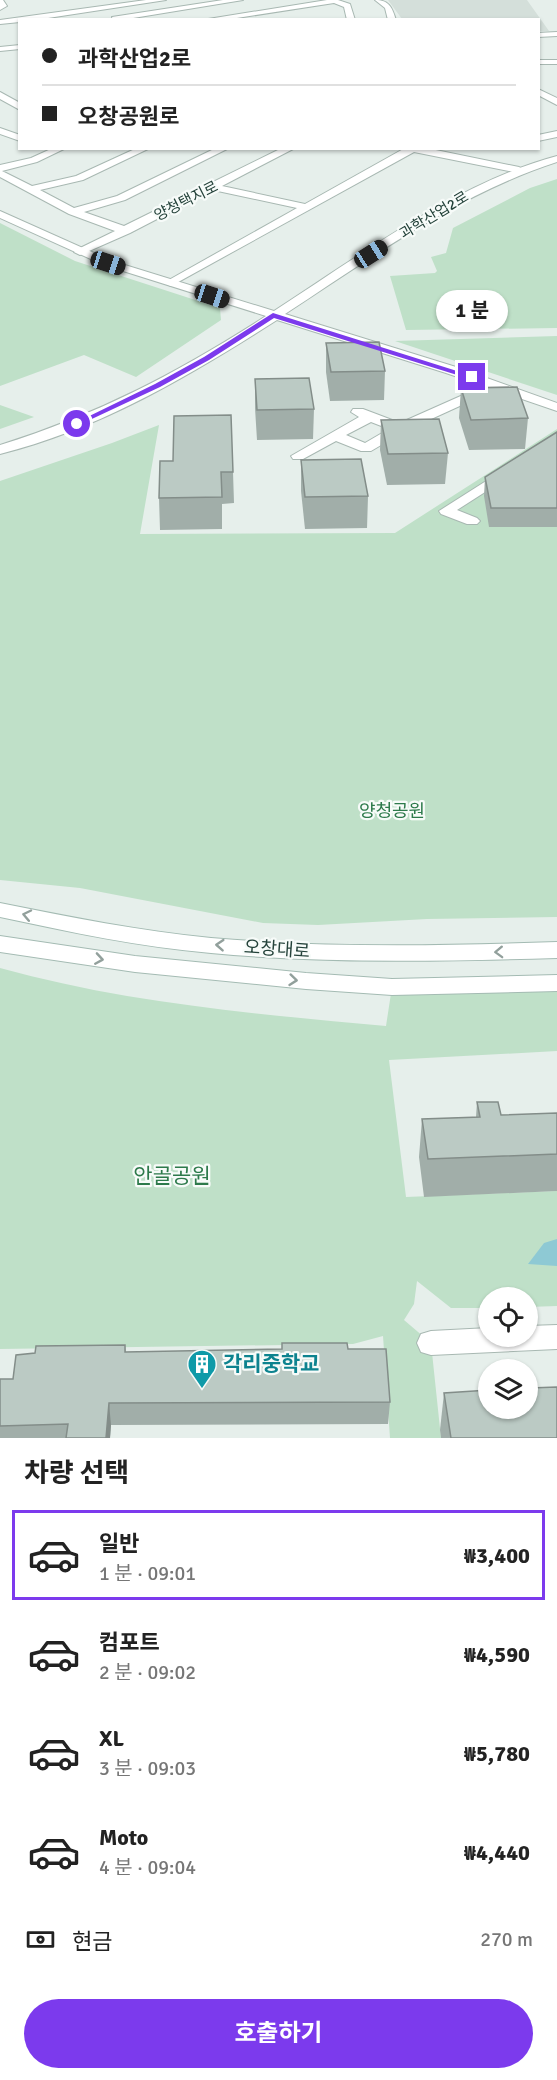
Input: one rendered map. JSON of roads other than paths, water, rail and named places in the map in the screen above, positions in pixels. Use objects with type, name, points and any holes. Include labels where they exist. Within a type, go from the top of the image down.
[{"type":"street","points":[[0,0],[3,6],[0,9]]},
{"type":"street","points":[[51,18],[76,16],[162,0]]},
{"type":"street","points":[[191,0],[230,18],[293,10],[334,0],[347,6],[350,18]]},
{"type":"street","points":[[116,18],[239,0]]},
{"type":"street","points":[[379,0],[388,7],[391,18]]},
{"type":"street","points":[[0,22],[18,21]]},
{"type":"street","points":[[540,35],[557,34]]},
{"type":"street","points":[[0,49],[18,47]]},
{"type":"street","points":[[540,62],[557,62]]},
{"type":"street","points":[[540,93],[554,106]]},
{"type":"street","points":[[0,95],[18,106]]},
{"type":"street","points":[[0,131],[18,137]]},
{"type":"street","points":[[540,132],[555,134]]},
{"type":"street","points":[[540,138],[555,134]]},
{"type":"street","points":[[0,168],[34,160],[57,150]]},
{"type":"street","points":[[29,190],[79,178],[142,150]]},
{"type":"street","points":[[73,212],[121,198],[221,150]]},
{"type":"street","name":"양청택지로","points":[[80,252],[287,150]]},
{"type":"street","points":[[171,283],[409,150]]},
{"type":"street","points":[[416,150],[519,170]]},
{"type":"street","name":"과학산업2로","points":[[0,450],[61,430],[125,403],[207,359],[273,315],[466,196],[519,170],[557,159]]},
{"type":"street","points":[[0,173],[73,212],[126,231]]},
{"type":"street","points":[[212,187],[305,207]]},
{"type":"street","points":[[0,214],[80,252],[557,407]]},
{"type":"street","points":[[335,436],[366,448],[400,428],[493,385]]},
{"type":"street","points":[[298,456],[335,436],[364,415],[400,428]]},
{"type":"street","points":[[472,521],[446,511],[517,466]]},
{"type":"street","name":"오창대로","points":[[0,910],[150,938],[213,945],[426,954],[557,950]]},
{"type":"street","name":"오창대로","points":[[0,944],[135,964],[306,981],[392,987],[557,983]]},
{"type":"street","points":[[431,1343],[557,1336]]},
{"type":"water","points":[[557,1239],[557,1266],[528,1264],[544,1243]]},
{"type":"place","name":"각리중학교","points":[[202,1390]]},
{"type":"park label","name":"양청공원","points":[[392,811]]},
{"type":"park label","name":"안골공원","points":[[172,1176]]}]
